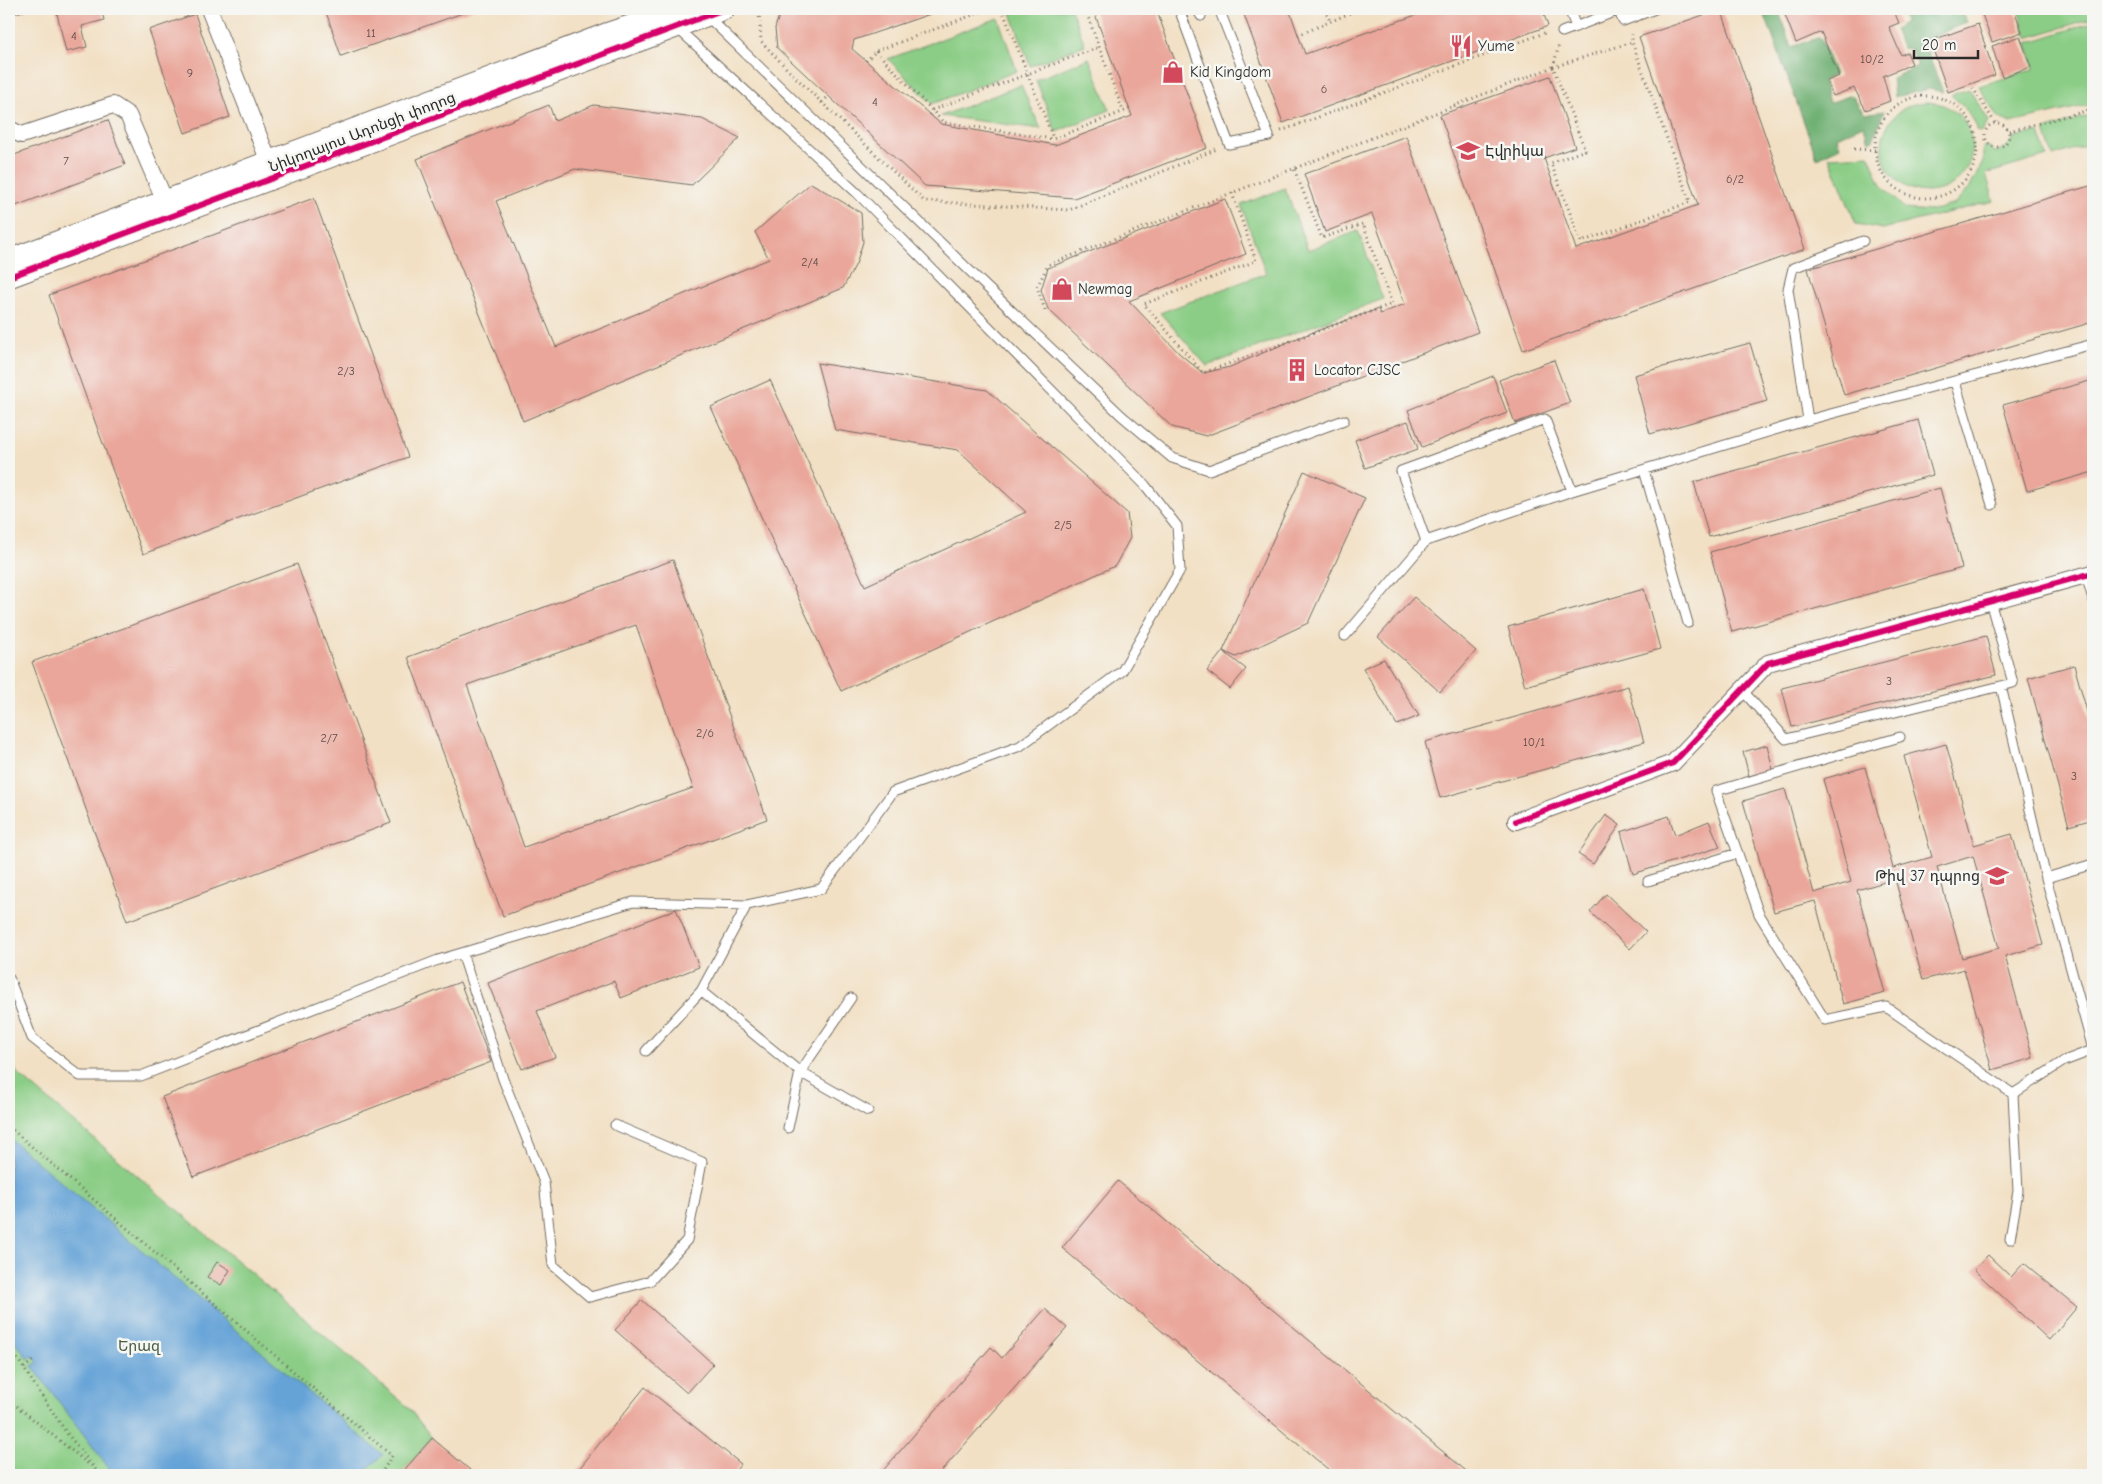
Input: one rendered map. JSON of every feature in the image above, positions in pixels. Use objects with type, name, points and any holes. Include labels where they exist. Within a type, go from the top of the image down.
[{"type":"street","points":[[209,9],[269,162]]},
{"type":"street","name":"Նիկողայոս Ադոնցի փողոց","points":[[9,260],[269,162],[670,15],[709,11]]},
{"type":"street","name":"Նիկողայոս Ադոնցի փողոց","points":[[9,277],[670,15]]},
{"type":"street","points":[[9,129],[22,135],[113,105],[128,115],[165,201]]},
{"type":"street","points":[[1516,821],[1673,763],[1768,663],[2090,574]]},
{"type":"lane","points":[[1179,9],[1229,144],[1269,136],[1219,9]]},
{"type":"lane","points":[[1569,9],[1576,27]]},
{"type":"lane","points":[[1559,30],[1576,27],[1618,10],[1623,21],[1655,9]]},
{"type":"lane","points":[[709,11],[974,276],[1122,416],[1172,458],[1209,470],[1344,420]]},
{"type":"lane","points":[[9,978],[32,1038],[80,1076],[141,1076],[462,953],[633,902],[747,905],[821,889],[893,792],[1020,746],[1122,672],[1180,570],[1177,526],[1145,485],[858,194],[670,15]]},
{"type":"lane","points":[[1808,420],[1788,290],[1792,268],[1862,241]]},
{"type":"lane","points":[[1345,636],[1426,541],[1572,491],[1808,420],[2093,344]]},
{"type":"lane","points":[[1955,382],[1992,505]]},
{"type":"lane","points":[[1426,541],[1400,471],[1545,420],[1572,491]]},
{"type":"lane","points":[[1644,470],[1688,623]]},
{"type":"lane","points":[[2090,574],[2093,599]]},
{"type":"lane","points":[[1742,690],[1786,739],[2013,683],[1990,601]]},
{"type":"lane","points":[[2001,686],[2046,878],[2093,1049],[2064,1062],[2013,1094]]},
{"type":"lane","points":[[1900,737],[1716,791],[1759,914],[1825,1020],[1886,1007],[2013,1094]]},
{"type":"lane","points":[[1648,881],[1738,853]]},
{"type":"lane","points":[[2046,878],[2093,864]]},
{"type":"lane","points":[[646,1051],[701,991],[747,905]]},
{"type":"lane","points":[[462,953],[504,1079],[544,1182],[553,1265],[590,1297],[650,1282],[687,1240],[702,1162],[615,1125]]},
{"type":"lane","points":[[701,991],[800,1072],[868,1111]]},
{"type":"lane","points":[[788,1128],[800,1072],[851,998]]},
{"type":"lane","points":[[2010,1239],[2018,1191],[2013,1094]]},
{"type":"path","points":[[866,60],[876,51],[988,9]]},
{"type":"path","points":[[1002,9],[1053,139]]},
{"type":"path","points":[[1085,9],[1124,111]]},
{"type":"path","points":[[1325,9],[1330,21]]},
{"type":"path","points":[[1298,34],[1360,9]]},
{"type":"path","points":[[759,12],[761,40],[924,201],[1069,210],[1229,144]]},
{"type":"path","points":[[1553,67],[1585,150],[1551,163],[1582,242],[1690,202],[1632,42],[1632,17]]},
{"type":"path","points":[[1269,136],[1559,30]]},
{"type":"path","points":[[1045,310],[1037,287],[1048,265],[1553,67],[1632,42]]},
{"type":"path","points":[[932,110],[1099,47]]},
{"type":"path","points":[[876,51],[943,122],[1053,139],[1130,109]]},
{"type":"path","points":[[1973,88],[1995,123]]},
{"type":"path","points":[[1934,95],[1950,101],[1964,111],[1973,125],[1978,141],[1977,158],[1970,174],[1959,187],[1944,196],[1927,198],[1910,196],[1895,188],[1883,175],[1876,160],[1875,150],[1879,126],[1888,112],[1901,101],[1917,96],[1934,95]]},
{"type":"path","points":[[822,102],[829,96]]},
{"type":"path","points":[[2008,131],[2093,109]]},
{"type":"path","points":[[1995,123],[2003,124],[2008,131],[2007,142],[2001,147],[1990,145],[1985,139],[1988,127],[1995,123]]},
{"type":"path","points":[[1978,141],[1985,139]]},
{"type":"path","points":[[1854,149],[1875,150]]},
{"type":"path","points":[[1232,193],[1256,262],[1144,304],[1203,373],[1392,304],[1363,224],[1322,238],[1294,169]]},
{"type":"path","points":[[9,1127],[392,1456],[380,1475]]},
{"type":"path","points":[[9,1346],[66,1432],[100,1475]]},
{"type":"path","points":[[24,1368],[35,1359]]},
{"type":"path","points":[[9,1400],[95,1469]]},
{"type":"green space","points":[[1022,9],[1071,9],[1085,45],[1030,66],[1011,13]]},
{"type":"green space","points":[[1778,9],[1791,47],[1820,37],[1835,74],[1823,81],[1829,103],[1852,95],[1864,114],[1884,111],[1873,140],[1869,141],[1863,125],[1837,137],[1840,147],[1817,158],[1764,13]]},
{"type":"green space","points":[[1902,9],[1960,9],[1967,22],[1923,41],[1943,92],[1929,89],[1894,97],[1892,78],[1918,66],[1911,49],[1902,48],[1895,29],[1905,22]]},
{"type":"green space","points":[[2018,9],[2093,9],[2093,18],[2027,38]]},
{"type":"green space","points":[[998,18],[1017,71],[932,104],[888,59]]},
{"type":"green space","points":[[2093,22],[2093,104],[2011,123],[1997,117],[1979,86],[2034,69],[2027,43]]},
{"type":"green space","points":[[1089,58],[1110,110],[1056,132],[1036,80]]},
{"type":"green space","points":[[1021,85],[1041,129],[941,116]]},
{"type":"green space","points":[[1969,89],[1989,121],[1983,131],[1978,132],[1971,116],[1951,95]]},
{"type":"green space","points":[[1927,102],[1944,105],[1959,115],[1969,130],[1972,147],[1969,164],[1959,179],[1944,189],[1927,192],[1910,189],[1895,179],[1885,164],[1882,147],[1885,130],[1895,115],[1910,105]]},
{"type":"green space","points":[[2093,114],[2093,143],[2053,156],[2045,130]]},
{"type":"green space","points":[[2039,132],[2047,156],[1986,174],[1994,201],[1883,229],[1856,224],[1829,157],[1869,155],[1881,185],[1905,209],[1931,211],[1955,204],[1970,187],[1983,162],[1983,147],[1987,146],[1995,152],[2006,147],[2014,137]]},
{"type":"green space","points":[[1285,188],[1308,250],[1358,231],[1383,299],[1207,366],[1160,313],[1266,273],[1241,205]]},
{"type":"green space","name":"Երազ","points":[[9,1057],[17,1073],[408,1407],[432,1438],[400,1475],[9,1475]]},
{"type":"water","name":"Երազ","points":[[9,1138],[383,1455],[365,1471],[356,1475],[114,1475],[32,1366],[38,1362],[32,1356],[28,1359],[9,1333],[9,1277],[13,1274],[9,1267]]},
{"type":"building","points":[[9,9],[30,9],[9,15]]},
{"type":"building","points":[[56,9],[101,9],[104,20],[82,26],[87,47],[66,52]]},
{"type":"building","points":[[325,9],[474,9],[341,56]]},
{"type":"building","points":[[788,9],[945,9],[854,40],[852,49],[941,124],[1055,145],[1132,116],[1093,9],[1156,9],[1207,148],[1074,198],[925,186],[777,48],[775,28],[779,16]]},
{"type":"building","points":[[1242,9],[1289,9],[1305,54],[1433,9],[1542,9],[1548,26],[1283,123]]},
{"type":"building","points":[[1721,9],[1805,249],[1523,350],[1440,115],[1550,76],[1575,147],[1544,158],[1576,249],[1698,205],[1639,37]]},
{"type":"building","points":[[1893,9],[1899,23],[1889,27],[1901,55],[1907,52],[1912,64],[1883,76],[1890,101],[1866,110],[1854,88],[1833,96],[1827,81],[1839,76],[1821,32],[1796,43],[1783,10]]},
{"type":"building","points":[[1980,9],[2014,9],[2022,32],[1992,42]]},
{"type":"building","points":[[195,14],[230,117],[185,133],[149,30]]},
{"type":"building","points":[[1978,24],[1995,75],[1948,92],[1930,41]]},
{"type":"building","points":[[2020,36],[2031,67],[2002,77],[1992,46]]},
{"type":"building","points":[[549,105],[555,121],[594,105],[702,119],[740,138],[692,185],[575,169],[496,201],[556,347],[769,259],[755,232],[811,183],[861,213],[863,242],[856,264],[843,288],[523,421],[417,159]]},
{"type":"building","points":[[108,120],[125,165],[13,207],[9,194],[9,157]]},
{"type":"building","points":[[1406,136],[1478,332],[1206,436],[1172,427],[1048,309],[1041,290],[1048,268],[1225,199],[1246,254],[1129,301],[1180,354],[1203,373],[1230,367],[1300,337],[1378,309],[1380,314],[1405,304],[1372,214],[1325,232],[1304,174]]},
{"type":"building","points":[[2093,185],[2093,322],[1844,395],[1808,269]]},
{"type":"building","points":[[314,198],[408,457],[143,554],[49,295]]},
{"type":"building","points":[[1750,343],[1767,401],[1650,434],[1634,375]]},
{"type":"building","points":[[1554,360],[1570,403],[1515,423],[1499,380]]},
{"type":"building","points":[[817,363],[987,390],[1127,513],[1130,538],[1115,566],[841,691],[711,407],[770,380],[865,586],[1026,512],[958,450],[835,430]]},
{"type":"building","points":[[1493,376],[1507,413],[1422,447],[1408,410]]},
{"type":"building","points":[[2093,380],[2093,472],[2027,491],[2003,405]]},
{"type":"building","points":[[1918,420],[1933,475],[1709,537],[1694,482]]},
{"type":"building","points":[[1408,421],[1418,449],[1365,468],[1355,440]]},
{"type":"building","points":[[1304,471],[1365,498],[1308,623],[1236,657],[1223,651]]},
{"type":"building","points":[[1940,488],[1962,568],[1732,632],[1710,552]]},
{"type":"building","points":[[673,560],[767,819],[503,916],[408,657]],"holes":[[[636,625],[693,788],[524,847],[467,685]]]},
{"type":"building","points":[[297,564],[391,823],[127,921],[32,662]]},
{"type":"building","points":[[1644,589],[1660,649],[1525,686],[1508,627]]},
{"type":"building","points":[[1414,597],[1476,651],[1440,692],[1378,637]]},
{"type":"building","points":[[1986,636],[1996,675],[1792,727],[1782,688]]},
{"type":"building","points":[[1223,651],[1246,669],[1230,689],[1207,671]]},
{"type":"building","points":[[1384,659],[1419,716],[1397,725],[1363,668]]},
{"type":"building","points":[[2074,665],[2093,733],[2093,819],[2069,826],[2028,678]]},
{"type":"building","points":[[1628,686],[1644,742],[1440,798],[1425,742]]},
{"type":"building","points":[[1946,744],[1974,845],[2012,834],[2043,945],[2005,956],[2033,1058],[1992,1070],[1964,969],[1923,980],[1895,879],[1857,890],[1885,993],[1843,1004],[1815,901],[1774,912],[1743,801],[1785,789],[1814,893],[1851,882],[1823,779],[1865,767],[1893,868],[1932,857],[1904,756]],"holes":[[[1973,856],[1999,948],[1962,958],[1937,867]]]},
{"type":"building","points":[[1767,745],[1773,770],[1749,776],[1743,752]]},
{"type":"building","points":[[1606,815],[1620,825],[1593,864],[1578,854]]},
{"type":"building","points":[[1669,816],[1675,835],[1709,821],[1720,847],[1633,874],[1621,832]]},
{"type":"building","points":[[1606,894],[1646,932],[1630,949],[1590,912]]},
{"type":"building","points":[[676,909],[699,967],[621,998],[614,981],[537,1011],[555,1057],[522,1069],[488,983]]},
{"type":"building","points":[[460,982],[491,1062],[193,1177],[162,1097]]},
{"type":"building","points":[[1118,1181],[1471,1475],[1335,1475],[1062,1248]]},
{"type":"building","points":[[1988,1255],[2011,1277],[2024,1263],[2077,1307],[2049,1340],[1974,1270]]},
{"type":"building","points":[[217,1262],[230,1270],[221,1285],[207,1277]]},
{"type":"building","points":[[642,1300],[713,1364],[687,1393],[615,1330]]},
{"type":"building","points":[[1045,1309],[1067,1328],[938,1475],[879,1475],[991,1347],[1002,1358]]},
{"type":"building","points":[[645,1387],[741,1464],[732,1475],[574,1475]]},
{"type":"building","points":[[432,1438],[476,1475],[400,1475]]},
{"type":"cycle path","points":[[9,277],[724,9]]},
{"type":"cycle path","points":[[1516,821],[1673,763],[1768,663],[2093,573]]},
{"type":"place","name":"Yume","points":[[1461,46]]},
{"type":"place","name":"Kid Kingdom","points":[[1173,72]]},
{"type":"place","name":"Էվրիկա","points":[[1468,151]]},
{"type":"place","name":"Newmag","points":[[1062,289]]},
{"type":"place","name":"Locator CJSC","points":[[1297,370]]},
{"type":"place","name":"Թիվ 37 դպրոց","points":[[1997,876]]}]
